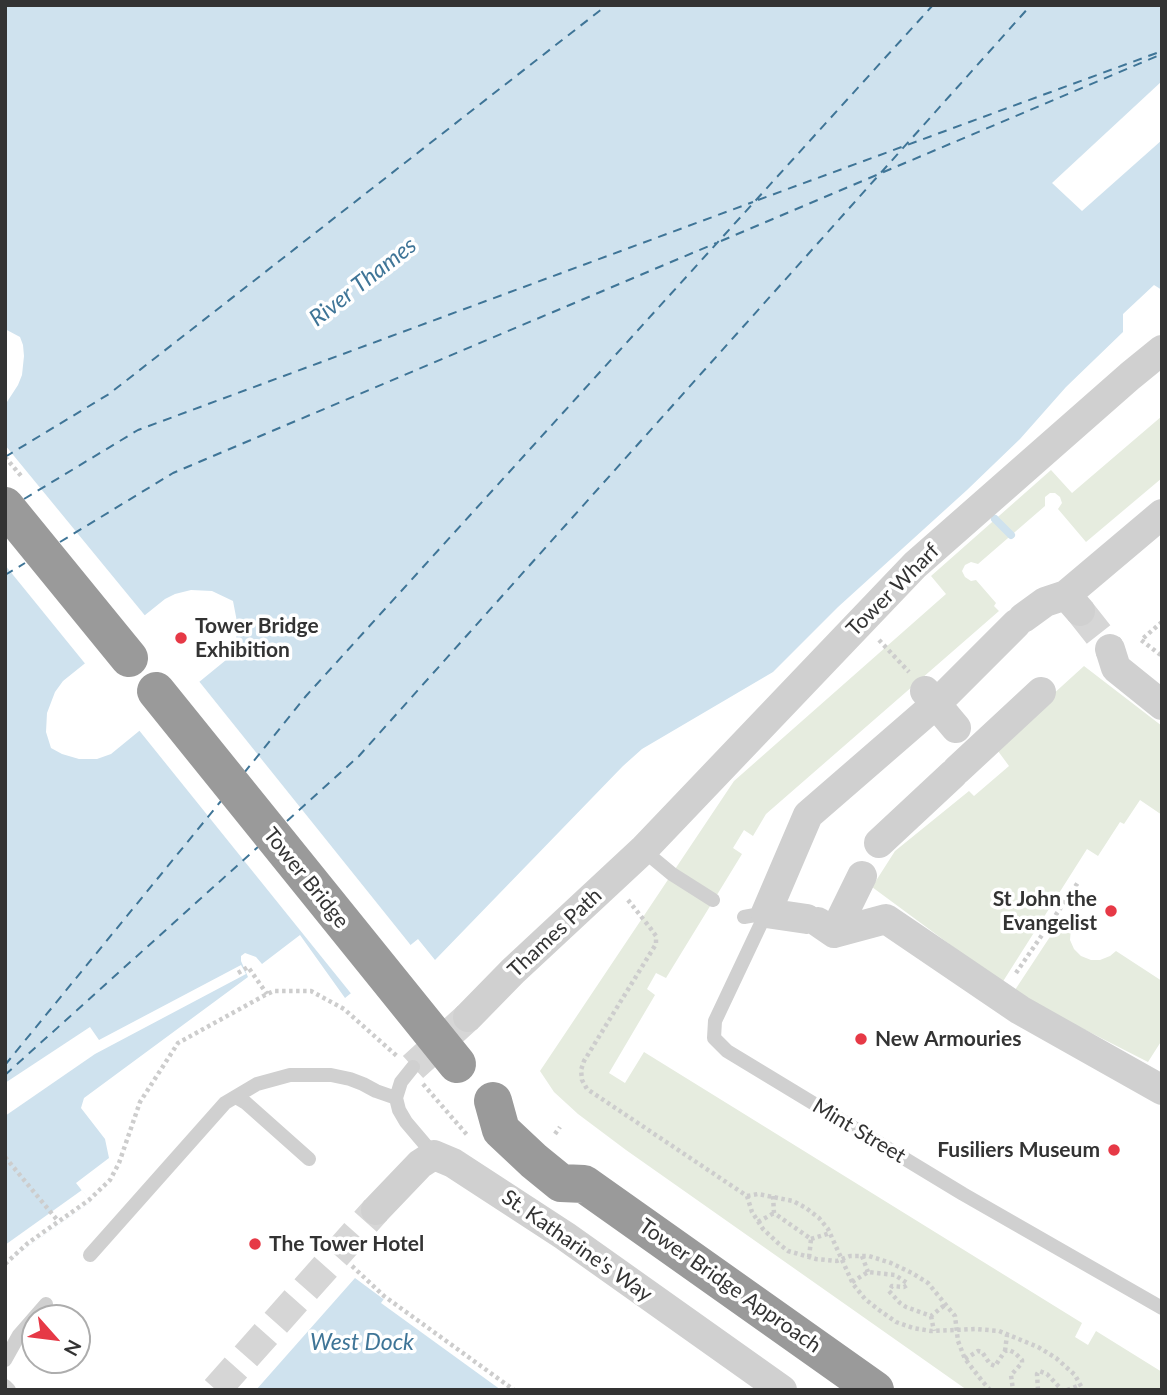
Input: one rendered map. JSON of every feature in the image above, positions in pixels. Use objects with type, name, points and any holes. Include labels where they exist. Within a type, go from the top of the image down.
[{"type":"highway","points":[[5,506],[129,658]]},
{"type":"highway","name":"Tower Bridge","points":[[156,691],[457,1064]]},
{"type":"highway","name":"Tower Bridge Approach","points":[[457,1064],[493,1101],[501,1130],[534,1161],[561,1182],[584,1184],[875,1390]]},
{"type":"street","name":"Tower Wharf","points":[[643,850],[915,565],[1162,350]]},
{"type":"street","points":[[1162,514],[1124,533],[1073,603],[1045,601],[924,689],[807,816],[755,915],[820,925],[886,919],[1020,1010],[1162,1090]]},
{"type":"street","points":[[1110,649],[1116,668],[1162,705]]},
{"type":"street","points":[[924,689],[961,753]]},
{"type":"street","points":[[879,843],[961,753],[1041,692]]},
{"type":"street","name":"Thames Path","points":[[468,1017],[513,971],[643,850]]},
{"type":"street","points":[[820,925],[862,876]]},
{"type":"street","points":[[376,1210],[420,1164],[434,1155]]},
{"type":"street","name":"St. Katharine's Way","points":[[434,1155],[453,1163],[565,1236],[782,1390]]},
{"type":"lane","points":[[643,850],[713,900]]},
{"type":"lane","name":"Mint Street","points":[[755,915],[715,1021],[714,1038],[727,1051],[963,1194],[1162,1308]]},
{"type":"lane","points":[[412,1069],[401,1082],[396,1098],[399,1110],[434,1155]]},
{"type":"lane","points":[[90,1255],[225,1103],[257,1084],[290,1075],[316,1074],[350,1079],[396,1098]]},
{"type":"lane","points":[[236,1097],[309,1159]]},
{"type":"lane","points":[[5,1360],[21,1333]]},
{"type":"lane","points":[[5,1386],[9,1390]]},
{"type":"path","points":[[1162,622],[1141,640],[1162,656]]},
{"type":"path","points":[[886,646],[924,689]]},
{"type":"path","points":[[1000,997],[1079,881]]},
{"type":"path","points":[[626,898],[656,936],[656,944],[584,1060],[582,1080],[587,1089],[747,1196],[752,1212],[763,1229],[788,1251],[809,1258],[837,1261],[850,1256],[869,1256],[891,1263],[928,1283],[955,1316],[958,1341],[965,1359],[990,1390]]},
{"type":"path","points":[[238,973],[248,967],[267,994]]},
{"type":"path","points":[[5,1264],[28,1243],[89,1200],[110,1180],[119,1163],[139,1102],[178,1043],[274,990],[311,991],[344,1009],[391,1046],[412,1069]]},
{"type":"path","points":[[430,1090],[469,1137]]},
{"type":"path","points":[[555,1134],[561,1127]]},
{"type":"path","points":[[5,1157],[58,1221]]},
{"type":"path","points":[[747,1196],[758,1194],[793,1201],[819,1218],[830,1233],[852,1282],[865,1298],[896,1322],[934,1331],[999,1331],[1007,1334],[1056,1358],[1082,1387],[1068,1390]]},
{"type":"path","points":[[773,1196],[774,1213]]},
{"type":"path","points":[[758,1222],[774,1213]]},
{"type":"path","points":[[774,1213],[811,1239]]},
{"type":"path","points":[[811,1239],[830,1233]]},
{"type":"path","points":[[809,1258],[811,1239]]},
{"type":"path","points":[[862,1256],[869,1272]]},
{"type":"path","points":[[352,1266],[384,1296],[514,1390]]},
{"type":"path","points":[[852,1282],[869,1272],[895,1275],[907,1285],[892,1286],[889,1291],[891,1295],[906,1307],[932,1316]]},
{"type":"path","points":[[932,1316],[946,1304]]},
{"type":"path","points":[[932,1316],[934,1331]]},
{"type":"path","points":[[965,1359],[978,1351],[995,1366],[1005,1351],[1007,1334]]},
{"type":"path","points":[[1005,1351],[1015,1353],[1022,1360],[1011,1375],[1013,1390]]},
{"type":"path","points":[[1038,1390],[1039,1371],[1047,1374],[1062,1390]]},
{"type":"shaded area","points":[[1162,416],[1162,478],[1086,542],[1058,509],[1062,503],[1060,497],[1050,493],[1045,497],[1045,506],[978,564],[971,562],[965,565],[962,571],[965,577],[971,581],[976,580],[996,603],[994,606],[999,611],[766,814],[753,836],[744,830],[733,848],[742,854],[666,978],[656,973],[647,989],[655,995],[609,1073],[625,1083],[644,1052],[1082,1323],[1075,1337],[1088,1345],[1096,1331],[1162,1372],[1162,1390],[967,1390],[626,1150],[554,1092],[540,1071],[734,781],[946,594],[931,576],[1051,470],[1072,493]]},
{"type":"shaded area","points":[[1084,666],[1162,726],[1162,815],[1140,800],[1124,824],[1120,822],[1098,856],[1087,849],[1002,983],[872,887],[895,851],[969,791],[974,796],[1009,766],[995,747]]},
{"type":"shaded area","points":[[1061,920],[1071,927],[1070,940],[1081,956],[1100,960],[1116,951],[1162,981],[1162,1040],[1148,1062],[1013,993]]},
{"type":"water","name":"River Thames","points":[[5,5],[1162,5],[1162,290],[1154,285],[1123,314],[1123,332],[1066,387],[1020,439],[838,607],[773,672],[642,749],[435,960],[418,939],[345,998],[300,935],[262,964],[256,957],[245,953],[241,956],[248,977],[84,1098],[81,1108],[105,1139],[109,1158],[76,1183],[91,1202],[5,1263],[5,405],[22,375],[24,356],[20,337],[5,329]],"holes":[[[191,590],[212,591],[233,601],[238,627],[236,639],[226,660],[111,754],[97,759],[79,759],[51,748],[46,732],[47,713],[55,692],[63,681],[165,599]]]},
{"type":"water","name":"West Dock","points":[[355,1278],[506,1390],[256,1390]]},
{"type":"pier","points":[[1162,81],[1162,140],[1082,211],[1052,183]]},
{"type":"pier","points":[[5,445],[147,618],[87,666],[5,565]]},
{"type":"pier","points":[[198,680],[413,948],[353,996],[138,729]]},
{"type":"pier","points":[[241,965],[246,974],[95,1054],[5,1116],[5,1083],[90,1027],[99,1040]]},
{"type":"pier","points":[[82,1190],[91,1202],[5,1263],[5,1245]]},
{"type":"pier","points":[[386,1296],[510,1390],[501,1390],[381,1303]]},
{"type":"waterway","points":[[995,519],[1011,535]]},
{"type":"ferry route","points":[[5,457],[109,394],[607,5]]},
{"type":"ferry route","points":[[244,773],[306,696],[933,5]]},
{"type":"ferry route","points":[[287,821],[359,756],[1031,5]]},
{"type":"ferry route","points":[[758,200],[1162,51]]},
{"type":"ferry route","points":[[721,241],[1162,54]]},
{"type":"ferry route","points":[[24,499],[138,430],[753,202]]},
{"type":"ferry route","points":[[60,542],[173,473],[716,243]]},
{"type":"ferry route","points":[[5,575],[25,563]]},
{"type":"ferry route","points":[[5,1065],[221,801]]},
{"type":"ferry route","points":[[5,1075],[259,846]]},
{"type":"tunnel","points":[[1080,611],[1110,649]]},
{"type":"tunnel","points":[[413,1067],[468,1017]]},
{"type":"tunnel","points":[[216,1390],[376,1210]]},
{"type":"place","name":"Tower Bridge Exhibition","points":[[181,638]]},
{"type":"place","name":"St John the Evangelist","points":[[1111,911]]},
{"type":"place","name":"New Armouries","points":[[861,1039]]},
{"type":"place","name":"Fusiliers Museum","points":[[1114,1150]]},
{"type":"place","name":"The Tower Hotel","points":[[255,1244]]}]
